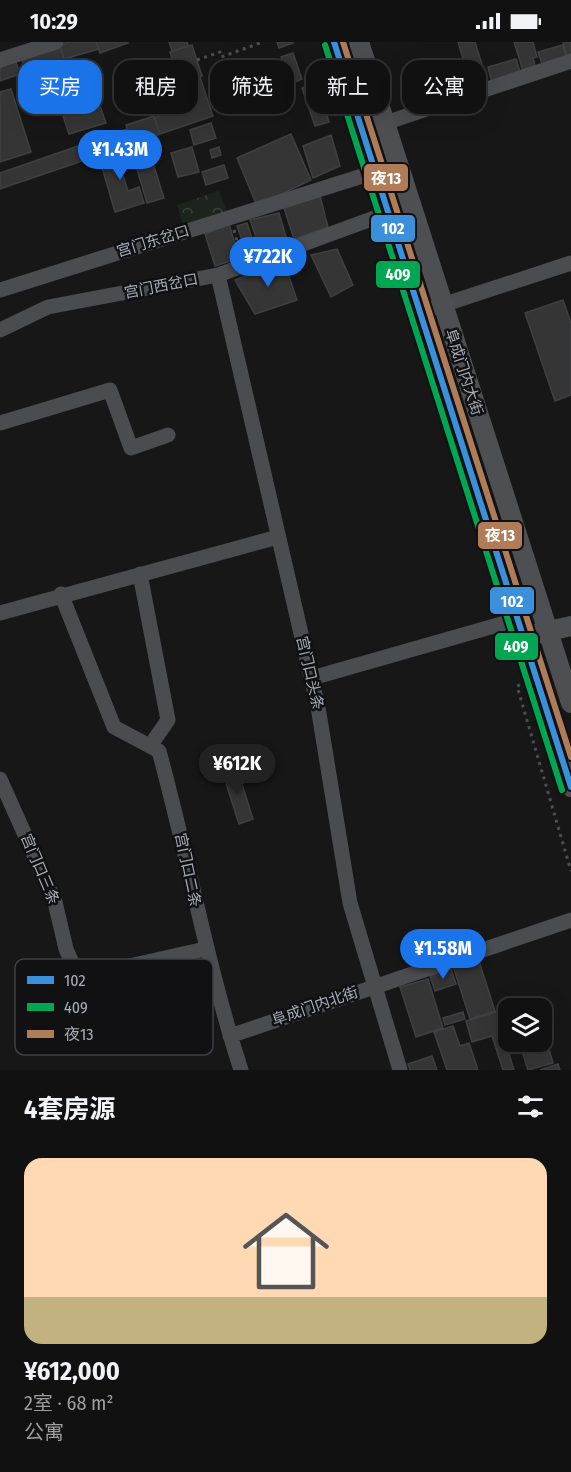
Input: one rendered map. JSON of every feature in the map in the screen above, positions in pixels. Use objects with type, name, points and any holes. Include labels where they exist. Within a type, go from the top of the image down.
[{"type":"main road","name":"阜成门内大街","points":[[334,42],[571,787]]},
{"type":"main road","name":"阜成门内大街","points":[[359,42],[571,703]]},
{"type":"main road","points":[[522,628],[548,631],[571,626]]},
{"type":"street","points":[[0,60],[56,42]]},
{"type":"street","points":[[385,123],[571,61]]},
{"type":"street","name":"宫门东岔口","points":[[0,290],[375,172]]},
{"type":"street","name":"宫门西岔口","points":[[0,330],[48,307],[218,275],[388,213]]},
{"type":"street","points":[[421,312],[571,263]]},
{"type":"street","name":"宫门口头条","points":[[218,275],[312,678],[351,903],[400,1070]]},
{"type":"street","points":[[0,423],[110,390],[131,448],[168,435]]},
{"type":"street","points":[[0,613],[62,594],[278,537]]},
{"type":"street","points":[[62,594],[114,726],[150,746],[168,720],[140,574]]},
{"type":"street","points":[[312,678],[522,628]]},
{"type":"street","name":"宫门口二条","points":[[150,746],[159,751],[208,959]]},
{"type":"street","name":"宫门口三条","points":[[0,779],[55,902],[70,959]]},
{"type":"street","name":"阜成门内北街","points":[[230,1036],[571,920]]},
{"type":"street","name":"宫门口三条","points":[[161,959],[205,949]]},
{"type":"street","name":"宫门口二条","points":[[213,977],[241,1070]]},
{"type":"path","points":[[196,60],[220,52],[221,57],[263,42]]},
{"type":"path","points":[[230,218],[244,266]]},
{"type":"green space","points":[[219,191],[227,212],[184,227],[177,205]]},
{"type":"building","points":[[68,42],[96,42],[99,49],[64,59],[60,45]]},
{"type":"building","points":[[96,42],[127,42],[128,43],[100,53]]},
{"type":"building","points":[[169,42],[187,42],[188,46],[172,51]]},
{"type":"building","points":[[277,42],[292,42],[293,43],[279,48]]},
{"type":"building","points":[[458,42],[475,42],[481,60],[463,60]]},
{"type":"building","points":[[514,42],[533,42],[537,57],[533,58],[536,70],[524,74]]},
{"type":"building","points":[[563,42],[571,42],[571,59],[568,60]]},
{"type":"building","points":[[60,45],[64,59],[22,60],[21,57]]},
{"type":"building","points":[[192,45],[197,60],[172,60],[170,52]]},
{"type":"building","points":[[563,45],[567,60],[543,67],[538,52]]},
{"type":"building","points":[[293,53],[302,79],[294,82],[294,60],[282,60],[281,57]]},
{"type":"building","points":[[15,59],[18,75],[0,81],[0,64]]},
{"type":"building","points":[[516,59],[521,75],[492,83],[488,67]]},
{"type":"building","points":[[198,64],[202,76],[198,77]]},
{"type":"building","points":[[200,77],[210,107],[210,114],[213,116],[160,134],[154,118],[166,114],[198,114],[198,78]]},
{"type":"building","points":[[306,87],[306,100],[302,88]]},
{"type":"building","points":[[11,89],[31,152],[0,162],[0,92]]},
{"type":"building","points":[[102,111],[106,123],[69,134],[62,114],[102,114]]},
{"type":"building","points":[[311,114],[327,114],[329,122],[315,126]]},
{"type":"building","points":[[154,116],[160,134],[132,144],[126,125]]},
{"type":"building","points":[[211,123],[216,138],[194,145],[190,130]]},
{"type":"building","points":[[127,129],[132,144],[0,189],[0,173]]},
{"type":"building","points":[[291,134],[311,180],[257,206],[237,158]]},
{"type":"building","points":[[331,135],[340,166],[313,178],[303,146]]},
{"type":"building","points":[[147,144],[164,198],[147,203],[131,149]]},
{"type":"building","points":[[192,147],[199,172],[178,177],[171,153]]},
{"type":"building","points":[[219,147],[221,155],[212,158],[210,150]]},
{"type":"building","points":[[128,149],[132,165],[121,169],[128,191],[139,187],[144,203],[115,212],[99,157]]},
{"type":"building","points":[[224,165],[228,178],[206,185],[202,172]]},
{"type":"building","points":[[320,196],[328,227],[294,239],[284,208]]},
{"type":"building","points":[[279,213],[287,240],[261,251],[250,220]]},
{"type":"building","points":[[247,223],[256,250],[246,252],[237,226]]},
{"type":"building","points":[[229,224],[239,258],[215,266],[205,234]]},
{"type":"building","points":[[337,249],[353,285],[331,297],[311,255]]},
{"type":"building","points":[[283,259],[297,300],[255,314],[235,280]]},
{"type":"building","points":[[563,300],[571,323],[571,395],[555,401],[525,313]]},
{"type":"building","points":[[236,765],[253,819],[239,824],[222,771]]},
{"type":"building","points":[[478,958],[495,1011],[470,1019],[453,966]]},
{"type":"building","points":[[451,969],[456,984],[435,991],[430,976]]},
{"type":"building","points":[[428,979],[443,1028],[416,1037],[400,987]]},
{"type":"building","points":[[463,1012],[465,1019],[445,1025],[443,1018]]},
{"type":"building","points":[[496,1012],[498,1052],[508,1052],[514,1070],[503,1070],[492,1036],[472,1042],[466,1021]]},
{"type":"building","points":[[453,1026],[460,1046],[469,1043],[478,1070],[447,1070],[434,1032]]},
{"type":"building","points":[[522,1052],[550,1052],[553,1063],[528,1070]]},
{"type":"building","points":[[432,1056],[437,1070],[410,1070],[408,1064]]},
{"type":"building","points":[[558,1064],[560,1070],[540,1070]]},
{"type":"transit line","name":"102","points":[[334,42],[571,787]]},
{"type":"transit line","name":"夜13","points":[[343,42],[571,757]]},
{"type":"transit line","name":"409","points":[[325,45],[562,790]]}]
